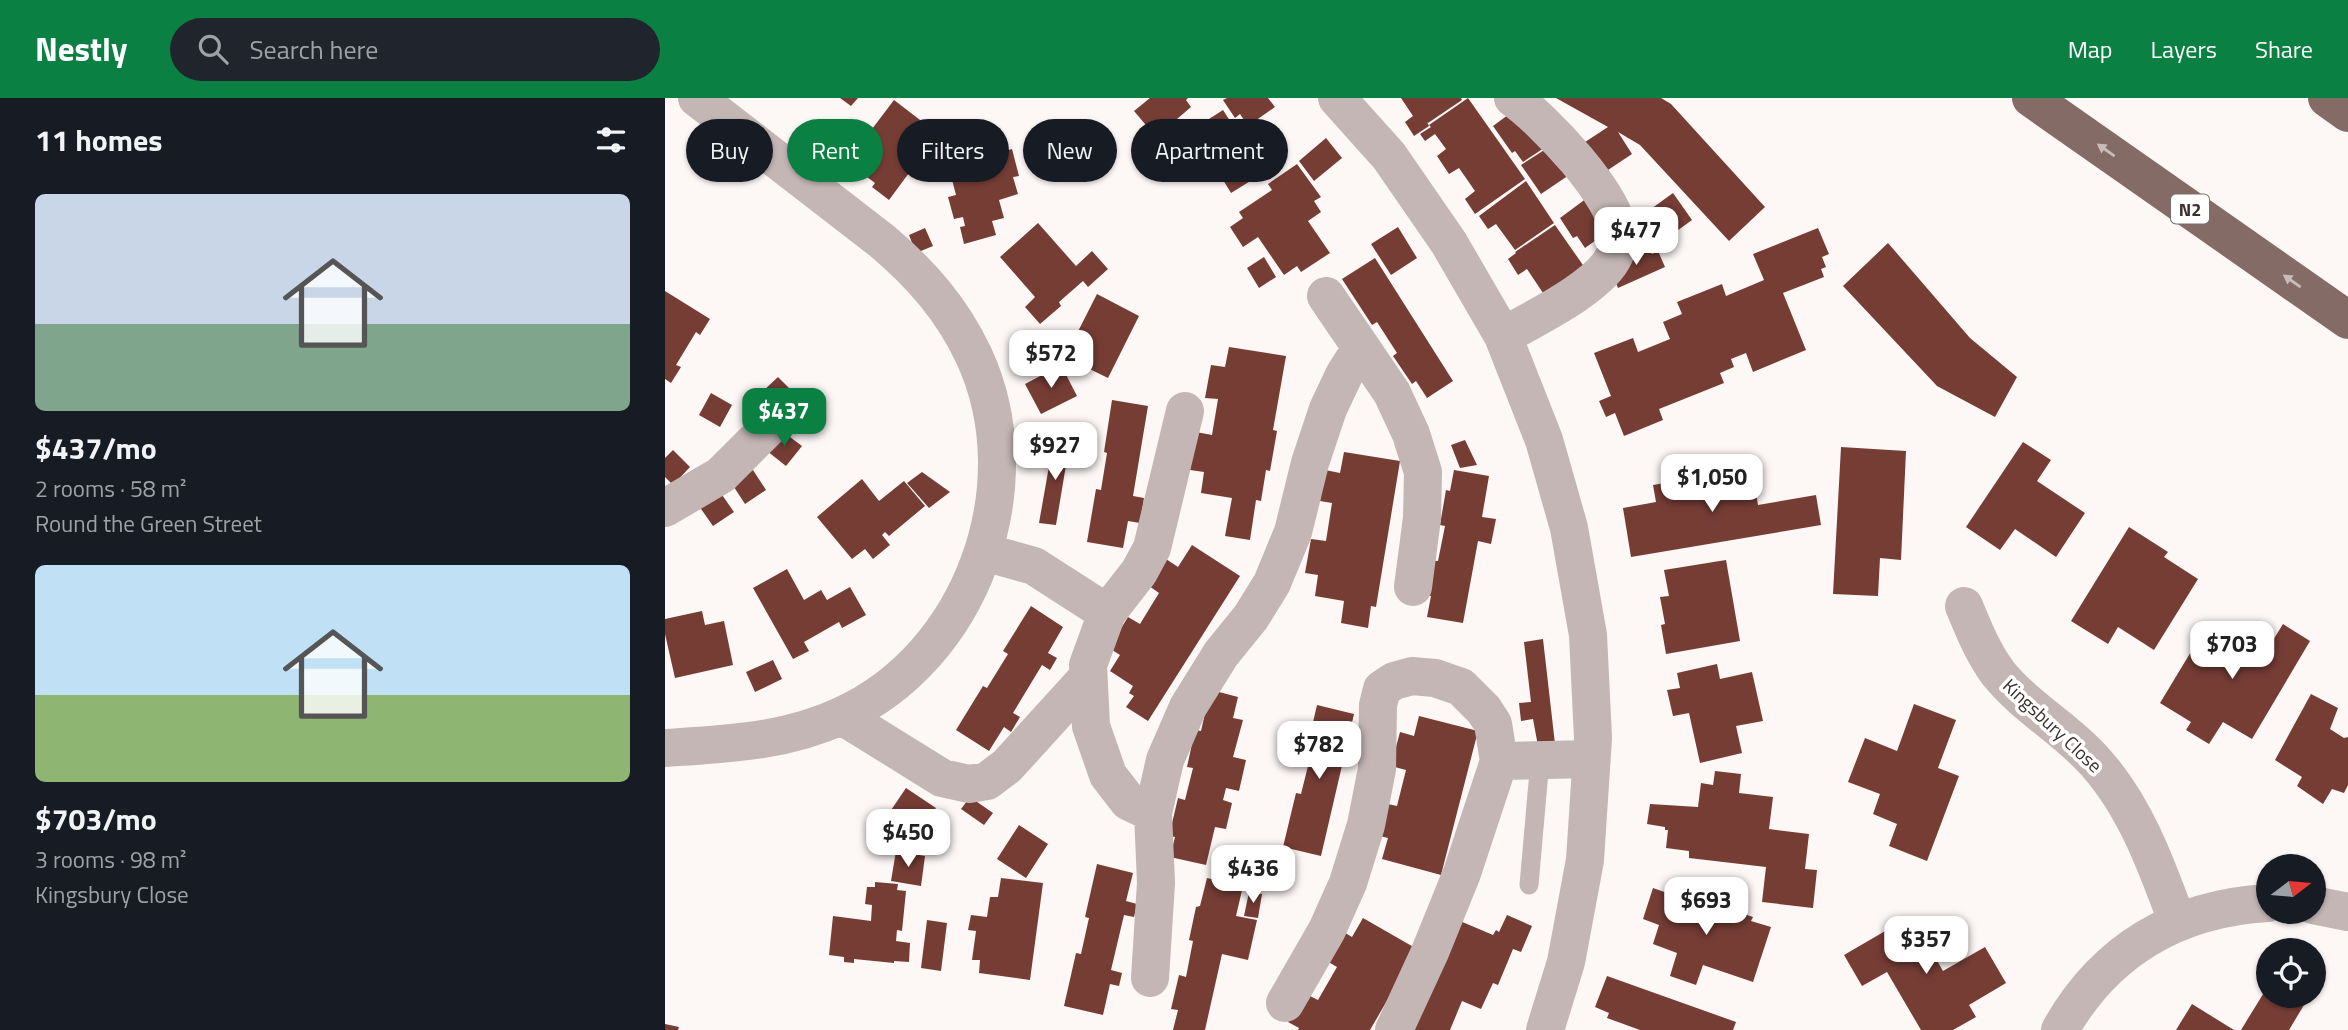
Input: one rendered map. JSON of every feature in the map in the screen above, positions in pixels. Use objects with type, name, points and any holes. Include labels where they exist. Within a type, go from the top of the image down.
[{"type":"highway","name":"N2","points":[[2031,98],[2348,320]]},
{"type":"highway","points":[[2327,98],[2348,113]]},
{"type":"street","points":[[665,747],[749,743],[785,737],[842,716],[884,691],[912,667],[937,640],[957,610],[984,552],[994,506],[997,468],[994,430],[975,358],[936,293],[911,265],[697,98]]},
{"type":"street","points":[[1503,336],[1573,295],[1600,274],[1614,256],[1619,237],[1616,221],[1606,201],[1580,164],[1549,129],[1513,98]]},
{"type":"street","points":[[1345,101],[1389,156],[1442,232],[1503,336],[1544,440],[1569,528],[1588,635],[1593,738],[1585,860],[1566,962],[1545,1030]]},
{"type":"street","points":[[1326,296],[1392,393],[1411,434],[1423,472],[1422,518],[1413,587]]},
{"type":"street","points":[[1150,978],[1156,883],[1153,813],[1165,760],[1188,707],[1221,654],[1251,617],[1272,583],[1293,532],[1310,463],[1328,409],[1344,375],[1361,348]]},
{"type":"street","points":[[665,508],[721,475],[785,411]]},
{"type":"street","points":[[1153,813],[1128,802],[1108,775],[1091,726],[1088,665],[1107,613],[1139,572],[1152,548],[1185,411]]},
{"type":"street","points":[[984,552],[1034,566],[1107,613]]},
{"type":"street","name":"Kingsbury Close","points":[[1964,606],[1997,672],[2031,706],[2096,762],[2118,790],[2143,836],[2177,922]]},
{"type":"street","points":[[1285,1003],[1327,930],[1348,883],[1366,825],[1377,769],[1378,705],[1382,689],[1394,681],[1412,676],[1435,678],[1461,687],[1484,710],[1493,724],[1499,761],[1462,873],[1394,1030]]},
{"type":"street","points":[[842,716],[943,778],[969,784],[988,781],[1007,766],[1088,677]]},
{"type":"street","points":[[1499,761],[1591,759]]},
{"type":"street","points":[[2060,1030],[2084,994],[2104,971],[2126,951],[2149,936],[2177,922],[2216,909],[2256,904]]},
{"type":"street","points":[[2326,908],[2348,912]]},
{"type":"lane","points":[[1529,886],[1540,760]]},
{"type":"building","points":[[840,98],[858,98],[851,106]]},
{"type":"building","points":[[1150,98],[1188,98],[1186,100],[1191,107],[1177,119],[1141,119],[1134,111]]},
{"type":"building","points":[[1268,98],[1275,107],[1258,119],[1243,119],[1240,114],[1235,118],[1223,100]]},
{"type":"building","points":[[1401,98],[1462,100],[1427,122],[1429,126],[1414,136],[1405,122],[1413,116]]},
{"type":"building","points":[[1468,98],[1525,179],[1475,214],[1465,199],[1475,191],[1459,168],[1449,174],[1437,156],[1446,149],[1435,134],[1425,141],[1420,134]]},
{"type":"building","points":[[1556,98],[1661,98],[1671,104],[1765,207],[1729,241],[1640,145],[1618,132],[1632,154],[1602,174],[1582,144],[1608,127]]},
{"type":"building","points":[[894,100],[919,119],[897,119],[897,182],[902,182],[889,200],[872,187],[874,182],[883,182],[883,119],[880,119]]},
{"type":"building","points":[[1223,110],[1229,119],[1209,119]]},
{"type":"building","points":[[1512,112],[1544,148],[1523,162],[1515,151],[1512,153],[1493,126]]},
{"type":"building","points":[[1326,138],[1342,158],[1314,181],[1299,161]]},
{"type":"building","points":[[1552,145],[1572,173],[1541,194],[1521,165]]},
{"type":"building","points":[[1012,149],[1019,176],[1013,177],[1018,194],[999,200],[1004,218],[992,221],[996,235],[964,244],[960,227],[965,226],[963,217],[954,219],[948,197],[956,195],[953,182],[1009,182],[1009,150]]},
{"type":"building","points":[[1297,164],[1321,197],[1314,201],[1321,212],[1308,221],[1330,253],[1301,272],[1297,266],[1284,275],[1258,237],[1243,247],[1230,227],[1243,218],[1239,212],[1272,190],[1268,184],[1288,182],[1288,170]]},
{"type":"building","points":[[1526,181],[1554,223],[1515,250],[1496,224],[1488,229],[1479,216]]},
{"type":"building","points":[[1224,182],[1249,182],[1231,193]]},
{"type":"building","points":[[1673,193],[1692,220],[1663,241],[1644,214]]},
{"type":"building","points":[[1587,198],[1606,233],[1585,248],[1577,236],[1573,238],[1560,218]]},
{"type":"building","points":[[1038,223],[1076,266],[1092,251],[1108,269],[1088,287],[1083,281],[1059,302],[1061,306],[1040,324],[1025,307],[1035,297],[1000,257]]},
{"type":"building","points":[[1555,225],[1585,268],[1545,296],[1527,269],[1518,275],[1508,259]]},
{"type":"building","points":[[1398,227],[1417,258],[1391,275],[1371,244]]},
{"type":"building","points":[[925,228],[933,246],[916,253],[909,235]]},
{"type":"building","points":[[1818,228],[1829,254],[1822,257],[1826,267],[1821,269],[1824,277],[1783,293],[1806,350],[1753,372],[1746,353],[1731,359],[1734,367],[1720,373],[1724,383],[1659,409],[1663,420],[1624,436],[1615,413],[1606,417],[1599,401],[1611,396],[1594,353],[1633,338],[1638,352],[1670,339],[1663,322],[1682,314],[1677,302],[1722,284],[1726,296],[1764,280],[1753,254]]},
{"type":"building","points":[[1888,243],[1970,338],[2017,377],[1995,417],[1937,386],[1843,286]]},
{"type":"building","points":[[1650,248],[1652,254],[1658,251],[1665,267],[1618,288],[1611,272],[1613,264]]},
{"type":"building","points":[[1264,257],[1276,277],[1259,288],[1247,268]]},
{"type":"building","points":[[1375,258],[1453,381],[1427,398],[1416,381],[1412,384],[1393,356],[1397,353],[1377,322],[1372,325],[1342,279]]},
{"type":"building","points":[[665,291],[710,319],[700,335],[696,332],[676,365],[681,367],[671,383],[665,379]]},
{"type":"building","points":[[1097,294],[1139,316],[1108,378],[1065,357]]},
{"type":"building","points":[[1229,347],[1286,356],[1273,430],[1277,431],[1270,471],[1266,470],[1261,501],[1256,500],[1250,540],[1225,536],[1232,498],[1201,493],[1204,472],[1190,470],[1196,432],[1212,435],[1218,399],[1205,398],[1211,365],[1225,367]]},
{"type":"building","points":[[1061,365],[1077,396],[1041,414],[1025,384]]},
{"type":"building","points":[[778,377],[795,394],[777,411],[760,394]]},
{"type":"building","points":[[711,393],[732,405],[720,427],[699,415]]},
{"type":"building","points":[[1112,400],[1148,406],[1133,496],[1144,498],[1140,523],[1128,521],[1123,548],[1087,542],[1096,489],[1101,490]]},
{"type":"building","points":[[782,431],[802,446],[786,466],[767,451]]},
{"type":"building","points":[[1054,438],[1070,441],[1056,525],[1039,523]]},
{"type":"building","points":[[1465,440],[1477,465],[1460,468],[1451,445]]},
{"type":"building","points":[[2023,442],[2051,460],[2037,481],[2085,513],[2056,557],[2015,529],[2000,550],[1966,527]]},
{"type":"building","points":[[1841,447],[1906,451],[1901,560],[1880,558],[1878,596],[1833,594]]},
{"type":"building","points":[[673,450],[690,467],[673,485],[665,477],[665,458]]},
{"type":"building","points":[[1344,452],[1400,461],[1376,607],[1371,606],[1368,628],[1341,623],[1344,601],[1315,596],[1318,575],[1305,573],[1311,539],[1326,541],[1332,503],[1320,501],[1325,470],[1340,473]]},
{"type":"building","points":[[1752,468],[1758,505],[1816,495],[1821,525],[1631,557],[1623,508],[1656,502],[1653,485]]},
{"type":"building","points":[[753,470],[766,490],[745,504],[732,484]]},
{"type":"building","points":[[1454,470],[1489,476],[1482,517],[1496,519],[1491,544],[1478,541],[1463,623],[1427,617],[1431,596],[1426,595],[1432,561],[1438,561],[1445,526],[1440,525],[1446,490],[1450,491]]},
{"type":"building","points":[[922,472],[950,492],[929,508],[907,483]]},
{"type":"building","points":[[862,479],[879,501],[904,481],[925,506],[889,536],[885,532],[882,535],[890,545],[873,559],[865,549],[852,559],[817,517]]},
{"type":"building","points":[[720,492],[734,512],[713,526],[699,506]]},
{"type":"building","points":[[2129,527],[2168,552],[2164,557],[2198,579],[2154,650],[2118,627],[2108,644],[2071,621]]},
{"type":"building","points":[[1192,545],[1240,576],[1148,721],[1126,707],[1134,696],[1129,693],[1133,686],[1110,671],[1120,655],[1109,648],[1128,617],[1140,624],[1159,593],[1149,586],[1166,559],[1178,567]]},
{"type":"building","points":[[1726,560],[1740,641],[1666,654],[1661,625],[1665,624],[1660,597],[1669,596],[1664,570]]},
{"type":"building","points":[[787,569],[804,600],[821,590],[827,600],[850,587],[866,615],[842,628],[839,622],[804,642],[809,651],[793,659],[753,588]]},
{"type":"building","points":[[1031,606],[1063,627],[1048,653],[1057,658],[1050,670],[1042,665],[1013,713],[1020,717],[1011,732],[1004,727],[989,751],[956,730],[983,686],[987,688],[1008,654],[1003,651]]},
{"type":"building","points":[[702,611],[705,625],[724,621],[733,665],[675,678],[665,634],[665,619]]},
{"type":"building","points":[[2209,622],[2264,655],[2283,624],[2310,641],[2252,739],[2223,722],[2209,744],[2186,730],[2191,722],[2160,703]]},
{"type":"building","points":[[1543,639],[1555,744],[1538,746],[1533,719],[1521,721],[1519,703],[1531,702],[1524,642]]},
{"type":"building","points":[[773,660],[782,679],[755,692],[746,672]]},
{"type":"building","points":[[1717,664],[1720,679],[1752,672],[1763,721],[1736,726],[1742,753],[1700,763],[1689,713],[1673,716],[1667,690],[1680,688],[1677,673]]},
{"type":"building","points":[[1219,692],[1238,697],[1233,718],[1243,720],[1233,757],[1246,760],[1239,791],[1226,788],[1223,800],[1232,803],[1226,829],[1215,827],[1206,865],[1170,857],[1175,837],[1169,836],[1178,798],[1185,800],[1193,768],[1187,767],[1195,730],[1201,731],[1206,709]]},
{"type":"building","points":[[2311,694],[2338,708],[2330,729],[2344,738],[2348,737],[2348,785],[2344,793],[2332,789],[2323,804],[2297,786],[2302,777],[2275,760]]},
{"type":"building","points":[[1914,704],[1956,720],[1938,768],[1959,776],[1927,861],[1889,846],[1897,824],[1873,814],[1880,794],[1848,782],[1865,738],[1897,751]]},
{"type":"building","points":[[1317,705],[1354,714],[1321,856],[1283,847],[1296,793],[1301,794],[1310,758],[1305,757]]},
{"type":"building","points":[[1419,716],[1478,731],[1441,875],[1382,859],[1388,838],[1376,835],[1383,803],[1397,806],[1406,770],[1391,766],[1400,732],[1414,736]]},
{"type":"building","points":[[1715,771],[1741,774],[1739,793],[1773,797],[1769,829],[1809,834],[1805,869],[1817,870],[1813,908],[1762,902],[1766,867],[1689,858],[1689,851],[1666,848],[1668,830],[1665,830],[1665,827],[1647,824],[1650,804],[1698,807],[1701,783],[1713,785]]},
{"type":"building","points":[[906,788],[936,808],[915,839],[885,819]]},
{"type":"building","points":[[970,797],[993,813],[984,825],[961,809]]},
{"type":"building","points":[[1019,825],[1048,844],[1026,878],[997,859]]},
{"type":"building","points":[[896,851],[925,856],[921,886],[891,881]]},
{"type":"building","points":[[1097,864],[1133,873],[1126,901],[1137,904],[1134,917],[1124,915],[1111,970],[1122,973],[1119,986],[1110,984],[1103,1015],[1064,1006],[1076,953],[1081,954],[1089,918],[1085,917]]},
{"type":"building","points":[[1001,878],[1043,883],[1030,980],[979,973],[980,960],[972,960],[976,931],[968,930],[971,915],[987,917],[990,897],[998,897]]},
{"type":"building","points":[[1207,878],[1243,886],[1236,916],[1257,920],[1248,960],[1222,954],[1205,1030],[1173,1030],[1178,1010],[1171,1009],[1179,975],[1186,977],[1193,941],[1189,940],[1196,907],[1200,906]]},
{"type":"building","points":[[875,882],[898,884],[897,890],[906,891],[902,931],[897,930],[896,941],[910,943],[909,962],[854,959],[854,963],[844,962],[844,957],[829,955],[833,916],[871,921],[872,905],[865,904],[867,887],[875,887]]},
{"type":"building","points":[[1653,888],[1701,905],[1703,900],[1753,917],[1751,921],[1771,927],[1753,982],[1703,965],[1696,985],[1670,976],[1677,953],[1653,944],[1659,925],[1643,919]]},
{"type":"building","points":[[1249,892],[1262,894],[1258,918],[1244,916]]},
{"type":"building","points":[[1507,915],[1532,926],[1521,952],[1513,949],[1498,985],[1493,983],[1481,1009],[1462,1001],[1450,1030],[1408,1030],[1460,921],[1493,935],[1496,930],[1499,932]]},
{"type":"building","points":[[1911,916],[1943,971],[1985,947],[2006,983],[1969,1005],[1976,1017],[1953,1030],[1921,1030],[1887,972],[1862,986],[1844,955]]},
{"type":"building","points":[[1363,918],[1417,949],[1370,1030],[1298,1030],[1299,1028],[1288,1022],[1304,993],[1318,1000],[1337,967],[1325,960],[1342,931],[1352,937]]},
{"type":"building","points":[[927,920],[947,923],[941,971],[921,968]]},
{"type":"building","points":[[1607,976],[1736,1022],[1733,1030],[1640,1030],[1607,1018],[1609,1013],[1595,1007]]},
{"type":"building","points":[[2192,1004],[2234,1030],[2176,1030]]},
{"type":"building","points":[[2256,1006],[2256,1008],[2302,1008],[2289,1030],[2241,1030]]},
{"type":"building","points":[[665,1024],[679,1027],[678,1030],[665,1030]]}]
